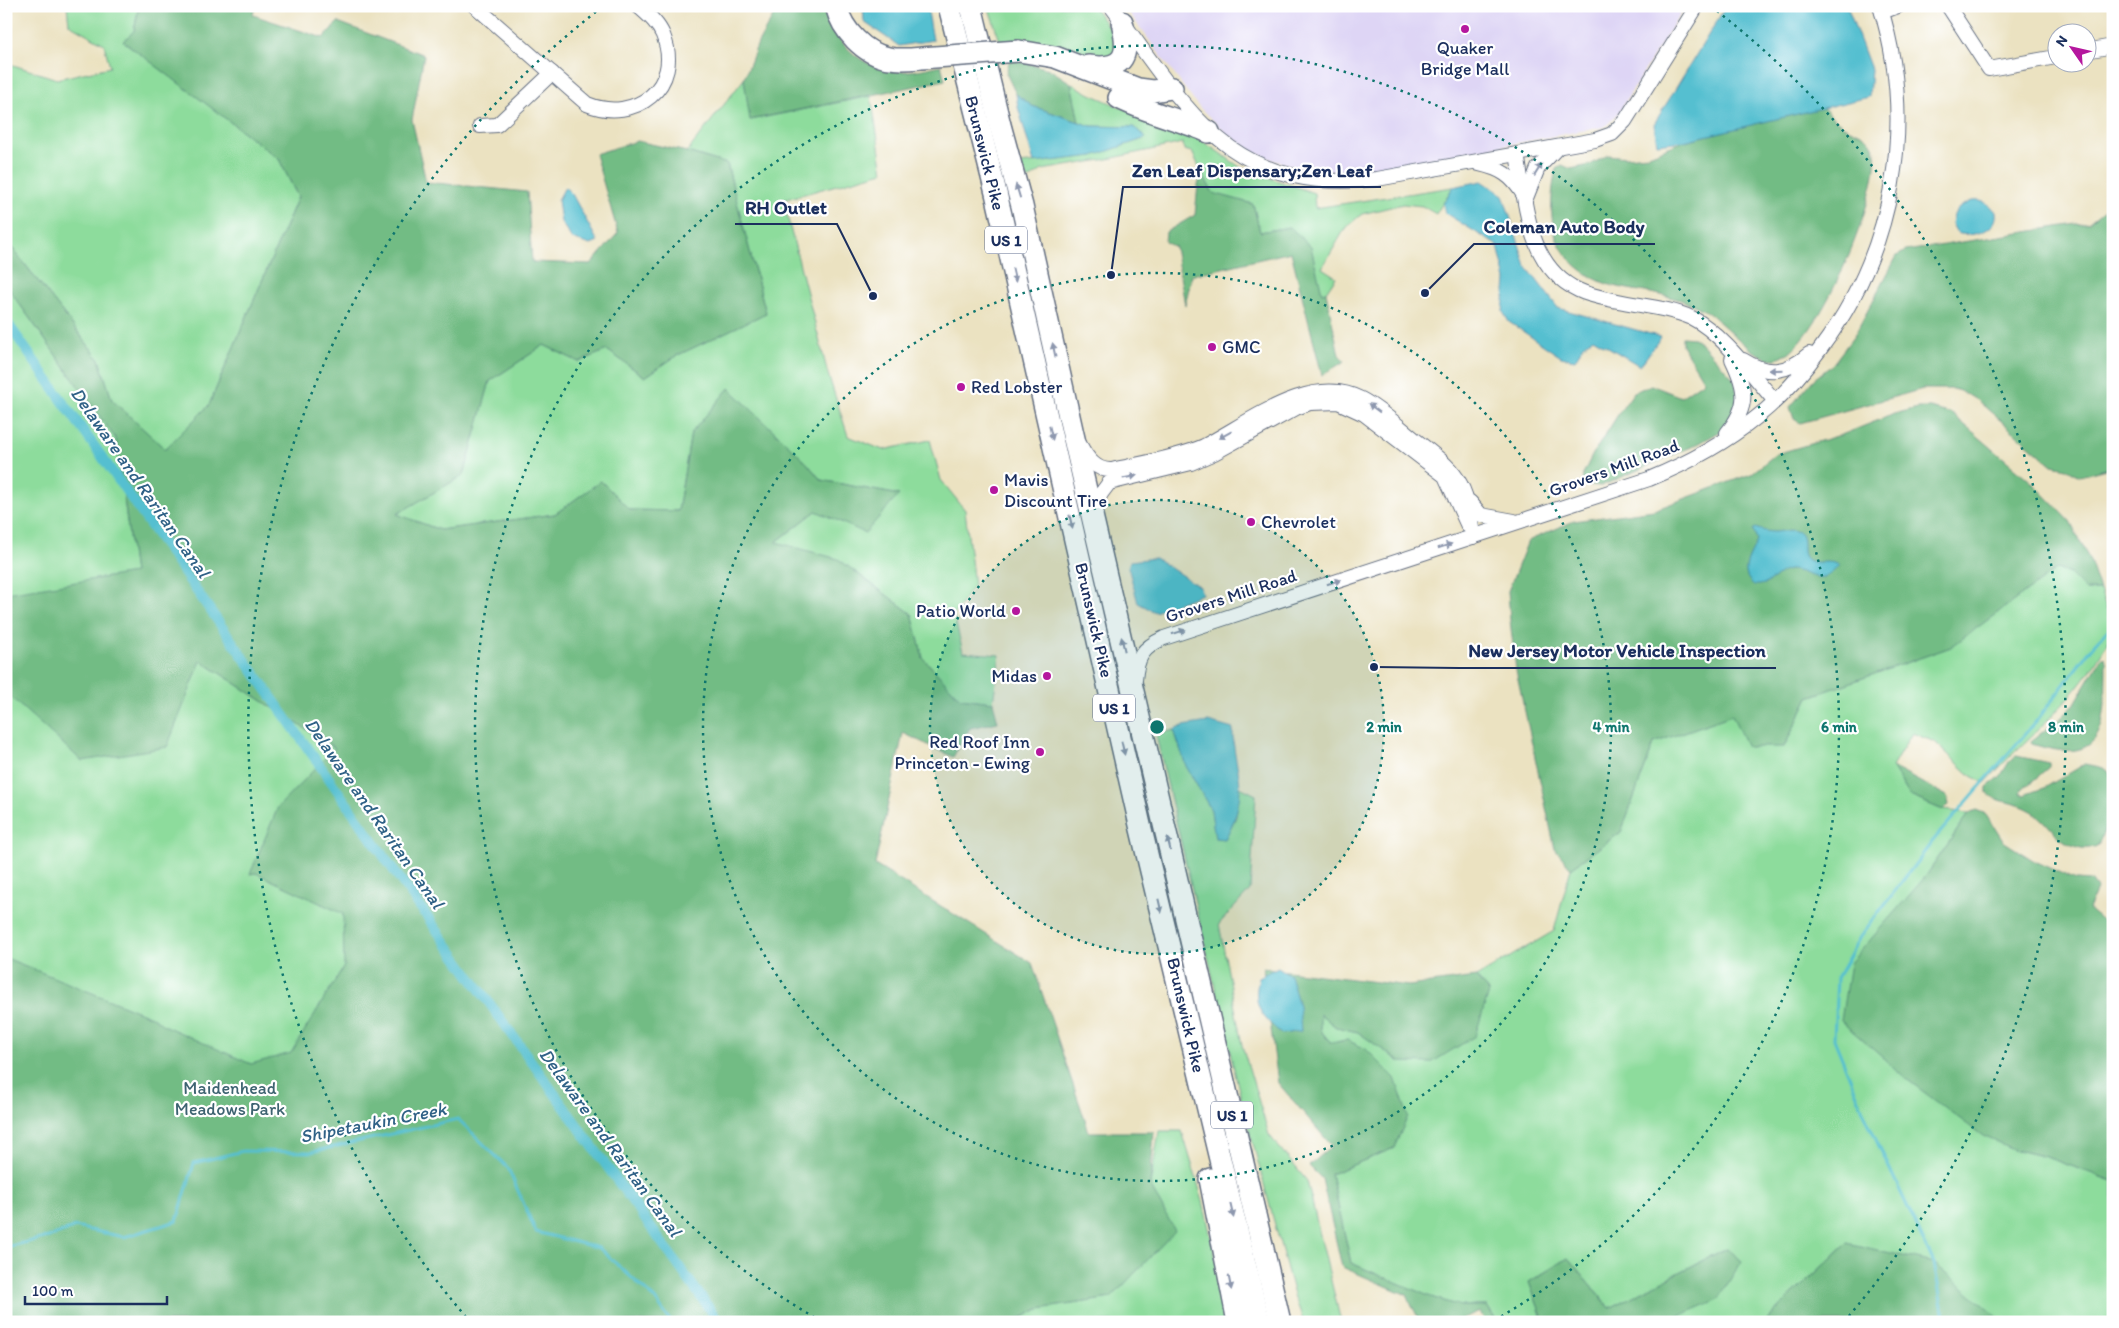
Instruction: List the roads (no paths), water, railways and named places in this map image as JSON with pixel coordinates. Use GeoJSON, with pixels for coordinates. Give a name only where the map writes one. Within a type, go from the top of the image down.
{"type":"FeatureCollection","features":[{"type":"Feature","properties":{"kind":"highway"},"geometry":{"type":"LineString","coordinates":[[836,6],[846,28],[870,51],[889,58],[921,58],[1019,51],[1049,55],[1138,89],[1176,94]]}},
{"type":"Feature","properties":{"kind":"highway","name":"Brunswick Pike"},"geometry":{"type":"LineString","coordinates":[[949,6],[998,202],[1168,942],[1258,1322]]}},
{"type":"Feature","properties":{"kind":"highway","name":"Brunswick Pike"},"geometry":{"type":"LineString","coordinates":[[971,6],[1022,206],[1072,434],[1134,692],[1280,1322]]}},
{"type":"Feature","properties":{"kind":"highway"},"geometry":{"type":"LineString","coordinates":[[976,6],[977,34]]}},
{"type":"Feature","properties":{"kind":"highway"},"geometry":{"type":"LineString","coordinates":[[1073,64],[1103,68],[1118,62],[1124,54],[1126,45],[1117,14]]}},
{"type":"Feature","properties":{"kind":"highway"},"geometry":{"type":"LineString","coordinates":[[1073,64],[1087,79],[1140,109],[1183,121],[1209,132]]}},
{"type":"Feature","properties":{"kind":"highway"},"geometry":{"type":"LineString","coordinates":[[1119,98],[1149,104],[1176,94]]}},
{"type":"Feature","properties":{"kind":"highway"},"geometry":{"type":"LineString","coordinates":[[1184,908],[1250,1150],[1293,1322]]}},
{"type":"Feature","properties":{"kind":"highway"},"geometry":{"type":"LineString","coordinates":[[1168,942],[1238,1322]]}},
{"type":"Feature","properties":{"kind":"street"},"geometry":{"type":"LineString","coordinates":[[475,6],[587,104],[598,108],[620,110],[631,108],[649,98],[663,78],[668,56],[662,33],[656,23],[638,6]]}},
{"type":"Feature","properties":{"kind":"street"},"geometry":{"type":"LineString","coordinates":[[1117,14],[1176,94],[1209,132],[1238,154],[1259,165],[1304,179],[1355,182],[1558,147],[1599,139],[1612,134],[1622,125],[1697,6]]}},
{"type":"Feature","properties":{"kind":"street"},"geometry":{"type":"LineString","coordinates":[[1881,9],[1898,6]]}},
{"type":"Feature","properties":{"kind":"street"},"geometry":{"type":"LineString","coordinates":[[1948,6],[1989,69],[2046,59]]}},
{"type":"Feature","properties":{"kind":"street","name":"Grovers Mill Road"},"geometry":{"type":"LineString","coordinates":[[1134,692],[1139,656],[1147,647],[1164,638],[1648,479],[1673,469],[1714,447],[1758,416],[1775,401],[1811,362],[1831,336],[1869,268],[1880,237],[1893,185],[1897,149],[1898,105],[1893,58],[1881,9]]}},
{"type":"Feature","properties":{"kind":"street"},"geometry":{"type":"LineString","coordinates":[[2096,49],[2113,46]]}},
{"type":"Feature","properties":{"kind":"street"},"geometry":{"type":"LineString","coordinates":[[480,126],[497,125],[552,73]]}},
{"type":"Feature","properties":{"kind":"street"},"geometry":{"type":"LineString","coordinates":[[1525,198],[1538,168],[1558,147]]}},
{"type":"Feature","properties":{"kind":"street"},"geometry":{"type":"LineString","coordinates":[[1517,154],[1533,237],[1538,251],[1546,264],[1566,284],[1592,296],[1685,316],[1704,326],[1739,357],[1754,366],[1767,370],[1781,370],[1797,365],[1831,336]]}},
{"type":"Feature","properties":{"kind":"street"},"geometry":{"type":"LineString","coordinates":[[1473,162],[1496,168],[1503,172],[1518,186],[1525,198]]}},
{"type":"Feature","properties":{"kind":"street"},"geometry":{"type":"LineString","coordinates":[[1723,343],[1775,401]]}},
{"type":"Feature","properties":{"kind":"street"},"geometry":{"type":"LineString","coordinates":[[1714,447],[1737,421],[1744,399],[1741,379],[1723,343]]}},
{"type":"Feature","properties":{"kind":"street"},"geometry":{"type":"LineString","coordinates":[[1072,434],[1092,463],[1105,471],[1112,470],[1202,447],[1302,395],[1329,392],[1350,394],[1371,405],[1444,462],[1456,477],[1477,512],[1481,515],[1519,522]]}},
{"type":"Feature","properties":{"kind":"street"},"geometry":{"type":"LineString","coordinates":[[1094,524],[1098,500],[1110,483],[1191,463],[1214,453],[1296,408],[1310,403],[1338,402],[1364,414],[1440,471],[1452,488],[1460,512],[1474,537]]}},
{"type":"Feature","properties":{"kind":"street"},"geometry":{"type":"LineString","coordinates":[[1466,495],[1474,537]]}},
{"type":"Feature","properties":{"kind":"water"},"geometry":{"type":"Polygon","coordinates":[[[863,6],[927,6],[933,40],[899,46],[864,22],[863,6]]]}},
{"type":"Feature","properties":{"kind":"water"},"geometry":{"type":"Polygon","coordinates":[[[1726,6],[1847,6],[1871,69],[1869,97],[1684,141],[1657,144],[1654,124],[1726,6]]]}},
{"type":"Feature","properties":{"kind":"water"},"geometry":{"type":"Polygon","coordinates":[[[1016,94],[1032,106],[1091,126],[1134,127],[1146,138],[1093,156],[1034,163],[1016,94]]]}},
{"type":"Feature","properties":{"kind":"water"},"geometry":{"type":"Polygon","coordinates":[[[1482,181],[1503,195],[1526,266],[1558,308],[1661,337],[1640,366],[1593,338],[1583,346],[1575,360],[1561,357],[1509,322],[1503,312],[1506,280],[1498,246],[1445,213],[1443,204],[1453,187],[1482,181]]]}},
{"type":"Feature","properties":{"kind":"water"},"geometry":{"type":"Polygon","coordinates":[[[565,187],[572,194],[598,242],[590,245],[572,239],[561,222],[558,200],[565,187]]]}},
{"type":"Feature","properties":{"kind":"water"},"geometry":{"type":"Polygon","coordinates":[[[1972,201],[1983,202],[1991,206],[1996,212],[1996,219],[1983,232],[1969,235],[1957,233],[1952,224],[1954,215],[1961,207],[1972,201]]]}},
{"type":"Feature","properties":{"kind":"water"},"geometry":{"type":"Polygon","coordinates":[[[1755,528],[1772,532],[1789,530],[1798,532],[1802,538],[1805,557],[1808,560],[1831,562],[1839,565],[1826,576],[1820,577],[1789,570],[1780,573],[1765,584],[1754,585],[1746,575],[1746,569],[1757,541],[1753,530],[1755,528]]]}},
{"type":"Feature","properties":{"kind":"water"},"geometry":{"type":"Polygon","coordinates":[[[1155,558],[1200,587],[1202,594],[1155,612],[1138,603],[1128,567],[1130,561],[1155,558]]]}},
{"type":"Feature","properties":{"kind":"water"},"geometry":{"type":"Polygon","coordinates":[[[1208,722],[1233,729],[1240,794],[1236,814],[1225,839],[1215,838],[1211,810],[1186,766],[1174,730],[1183,726],[1208,722]]]}},
{"type":"Feature","properties":{"kind":"water"},"geometry":{"type":"Polygon","coordinates":[[[1278,967],[1290,975],[1299,1006],[1301,1031],[1282,1034],[1260,1010],[1257,996],[1259,977],[1278,967]]]}},
{"type":"Feature","properties":{"kind":"waterway","name":"Delaware and Raritan Canal"},"geometry":{"type":"LineString","coordinates":[[6,321],[400,879],[719,1322]]}},
{"type":"Feature","properties":{"kind":"waterway"},"geometry":{"type":"LineString","coordinates":[[1945,1322],[1934,1263],[1870,1127],[1834,1039],[1837,978],[1860,937],[1932,842],[2038,719],[2096,642],[2110,628]]}},
{"type":"Feature","properties":{"kind":"waterway","name":"Shipetaukin Creek"},"geometry":{"type":"LineString","coordinates":[[6,1247],[53,1236],[75,1227],[124,1237],[177,1221],[194,1163],[243,1151],[311,1152],[458,1119],[508,1168],[536,1232],[599,1248],[655,1299],[671,1322]]}},
{"type":"Feature","properties":{"kind":"place","name":"Quaker Bridge Mall"},"geometry":{"type":"Point","coordinates":[1465,29]}},
{"type":"Feature","properties":{"kind":"place","name":"Zen Leaf Dispensary;Zen Leaf"},"geometry":{"type":"Point","coordinates":[1111,275]}},
{"type":"Feature","properties":{"kind":"place","name":"Coleman Auto Body"},"geometry":{"type":"Point","coordinates":[1425,293]}},
{"type":"Feature","properties":{"kind":"place","name":"RH Outlet"},"geometry":{"type":"Point","coordinates":[873,296]}},
{"type":"Feature","properties":{"kind":"place","name":"GMC"},"geometry":{"type":"Point","coordinates":[1212,347]}},
{"type":"Feature","properties":{"kind":"place","name":"Red Lobster"},"geometry":{"type":"Point","coordinates":[961,387]}},
{"type":"Feature","properties":{"kind":"place","name":"Mavis Discount Tire"},"geometry":{"type":"Point","coordinates":[994,490]}},
{"type":"Feature","properties":{"kind":"place","name":"Chevrolet"},"geometry":{"type":"Point","coordinates":[1251,522]}},
{"type":"Feature","properties":{"kind":"place","name":"Patio World"},"geometry":{"type":"Point","coordinates":[1016,611]}},
{"type":"Feature","properties":{"kind":"place","name":"New Jersey Motor Vehicle Inspection"},"geometry":{"type":"Point","coordinates":[1374,667]}},
{"type":"Feature","properties":{"kind":"place","name":"Midas"},"geometry":{"type":"Point","coordinates":[1047,676]}},
{"type":"Feature","properties":{"kind":"place","name":"Red Roof Inn Princeton - Ewing"},"geometry":{"type":"Point","coordinates":[1040,752]}},
{"type":"Feature","properties":{"kind":"park label","name":"Maidenhead Meadows Park"},"geometry":{"type":"Point","coordinates":[230,1098]}}]}
